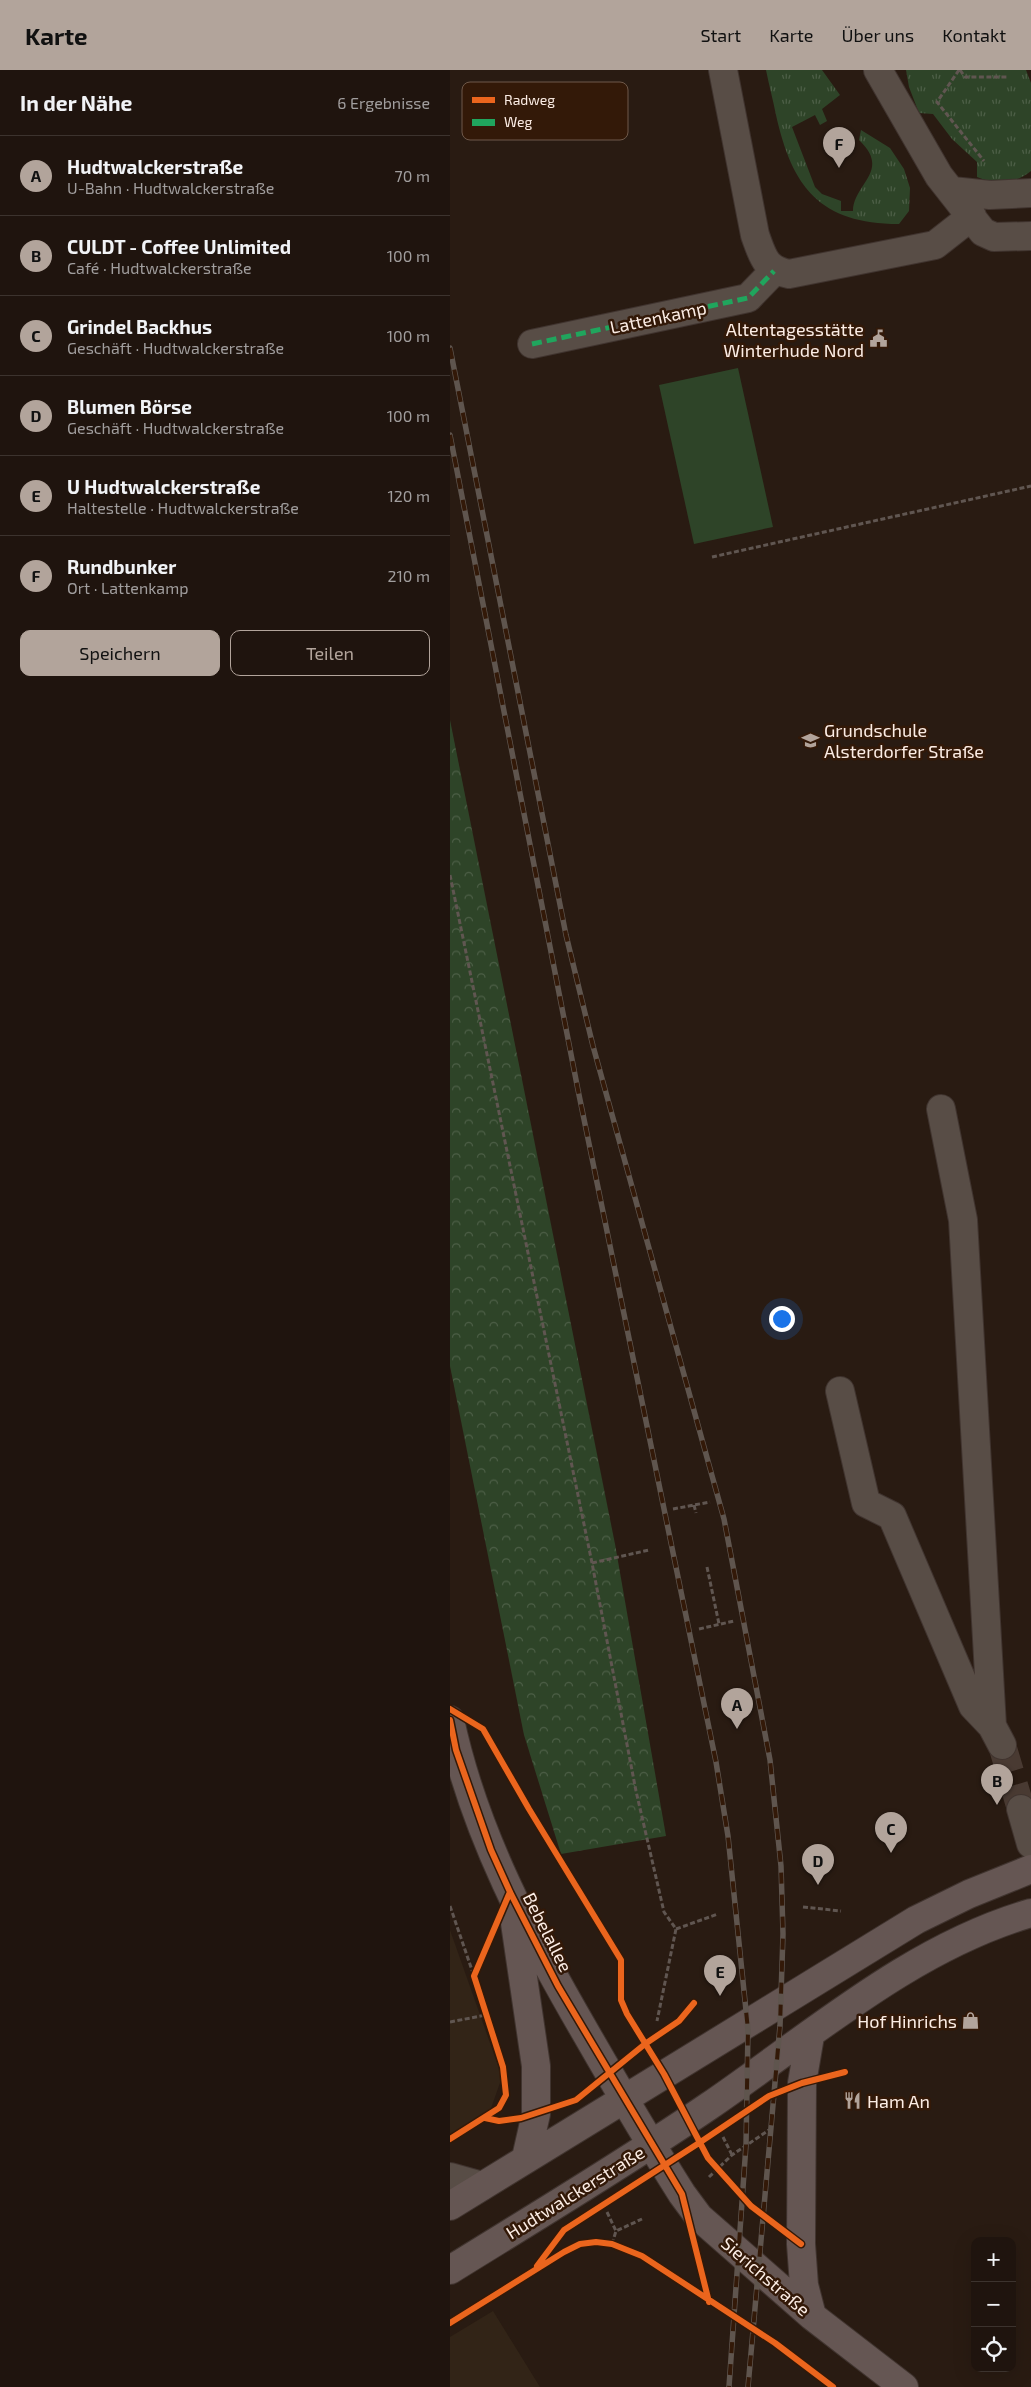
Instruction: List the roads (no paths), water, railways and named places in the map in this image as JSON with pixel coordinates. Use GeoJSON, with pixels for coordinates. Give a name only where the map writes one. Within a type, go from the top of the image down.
{"type":"FeatureCollection","features":[{"type":"Feature","properties":{"kind":"main road","name":"Bebelallee"},"geometry":{"type":"LineString","coordinates":[[450,1720],[456,1750],[491,1850],[510,1892],[558,1986],[650,2144]]}},
{"type":"Feature","properties":{"kind":"main road"},"geometry":{"type":"LineString","coordinates":[[450,2206],[916,1920],[969,1894],[1031,1869]]}},
{"type":"Feature","properties":{"kind":"main road"},"geometry":{"type":"LineString","coordinates":[[510,1892],[536,2066],[536,2114],[526,2158]]}},
{"type":"Feature","properties":{"kind":"main road","name":"Hudtwalckerstraße"},"geometry":{"type":"LineString","coordinates":[[450,2270],[650,2144],[810,2036],[867,1994],[966,1937],[1008,1920],[1031,1914]]}},
{"type":"Feature","properties":{"kind":"main road"},"geometry":{"type":"LineString","coordinates":[[810,2036],[802,2083],[801,2244],[804,2285],[812,2316]]}},
{"type":"Feature","properties":{"kind":"main road","name":"Sierichstraße"},"geometry":{"type":"LineString","coordinates":[[650,2144],[699,2217],[812,2316],[904,2387]]}},
{"type":"Feature","properties":{"kind":"street"},"geometry":{"type":"LineString","coordinates":[[723,70],[755,235],[762,256],[774,271],[789,274],[935,245],[972,216]]}},
{"type":"Feature","properties":{"kind":"street"},"geometry":{"type":"LineString","coordinates":[[878,70],[939,176],[983,232],[994,237],[1031,236]]}},
{"type":"Feature","properties":{"kind":"street"},"geometry":{"type":"LineString","coordinates":[[952,191],[990,195],[1031,194]]}},
{"type":"Feature","properties":{"kind":"street","name":"Lattenkamp"},"geometry":{"type":"LineString","coordinates":[[532,344],[748,298],[774,271]]}},
{"type":"Feature","properties":{"kind":"street"},"geometry":{"type":"LineString","coordinates":[[840,1391],[866,1503],[892,1516],[973,1706],[997,1735],[964,1220],[941,1109]]}},
{"type":"Feature","properties":{"kind":"street"},"geometry":{"type":"LineString","coordinates":[[1021,1809],[1031,1844]]}},
{"type":"Feature","properties":{"kind":"street"},"geometry":{"type":"LineString","coordinates":[[450,2177],[482,2186]]}},
{"type":"Feature","properties":{"kind":"tunnel"},"geometry":{"type":"LineString","coordinates":[[1002,1745],[1021,1809]]}},
{"type":"Feature","properties":{"kind":"railway"},"geometry":{"type":"LineString","coordinates":[[450,348],[566,935],[593,1046],[724,1519],[770,1760],[781,1866],[783,1934],[780,2026],[748,2387]]}},
{"type":"Feature","properties":{"kind":"railway"},"geometry":{"type":"LineString","coordinates":[[450,435],[578,1090],[716,1762],[728,1836],[748,2030],[746,2145],[729,2387]]}},
{"type":"Feature","properties":{"kind":"place","name":"Rundbunker"},"geometry":{"type":"Point","coordinates":[839,168]}},
{"type":"Feature","properties":{"kind":"place","name":"Altentagesstätte Winterhude Nord"},"geometry":{"type":"Point","coordinates":[878,339]}},
{"type":"Feature","properties":{"kind":"place","name":"Grundschule Alsterdorfer Straße"},"geometry":{"type":"Point","coordinates":[810,740]}},
{"type":"Feature","properties":{"kind":"place","name":"Hudtwalckerstraße"},"geometry":{"type":"Point","coordinates":[737,1729]}},
{"type":"Feature","properties":{"kind":"place","name":"CULDT - Coffee Unlimited"},"geometry":{"type":"Point","coordinates":[997,1805]}},
{"type":"Feature","properties":{"kind":"place","name":"Grindel Backhus"},"geometry":{"type":"Point","coordinates":[891,1853]}},
{"type":"Feature","properties":{"kind":"place","name":"Blumen Börse"},"geometry":{"type":"Point","coordinates":[818,1885]}},
{"type":"Feature","properties":{"kind":"place","name":"U Hudtwalckerstraße"},"geometry":{"type":"Point","coordinates":[720,1996]}},
{"type":"Feature","properties":{"kind":"place","name":"Hof Hinrichs"},"geometry":{"type":"Point","coordinates":[971,2021]}},
{"type":"Feature","properties":{"kind":"place","name":"Ham An"},"geometry":{"type":"Point","coordinates":[853,2101]}}]}
